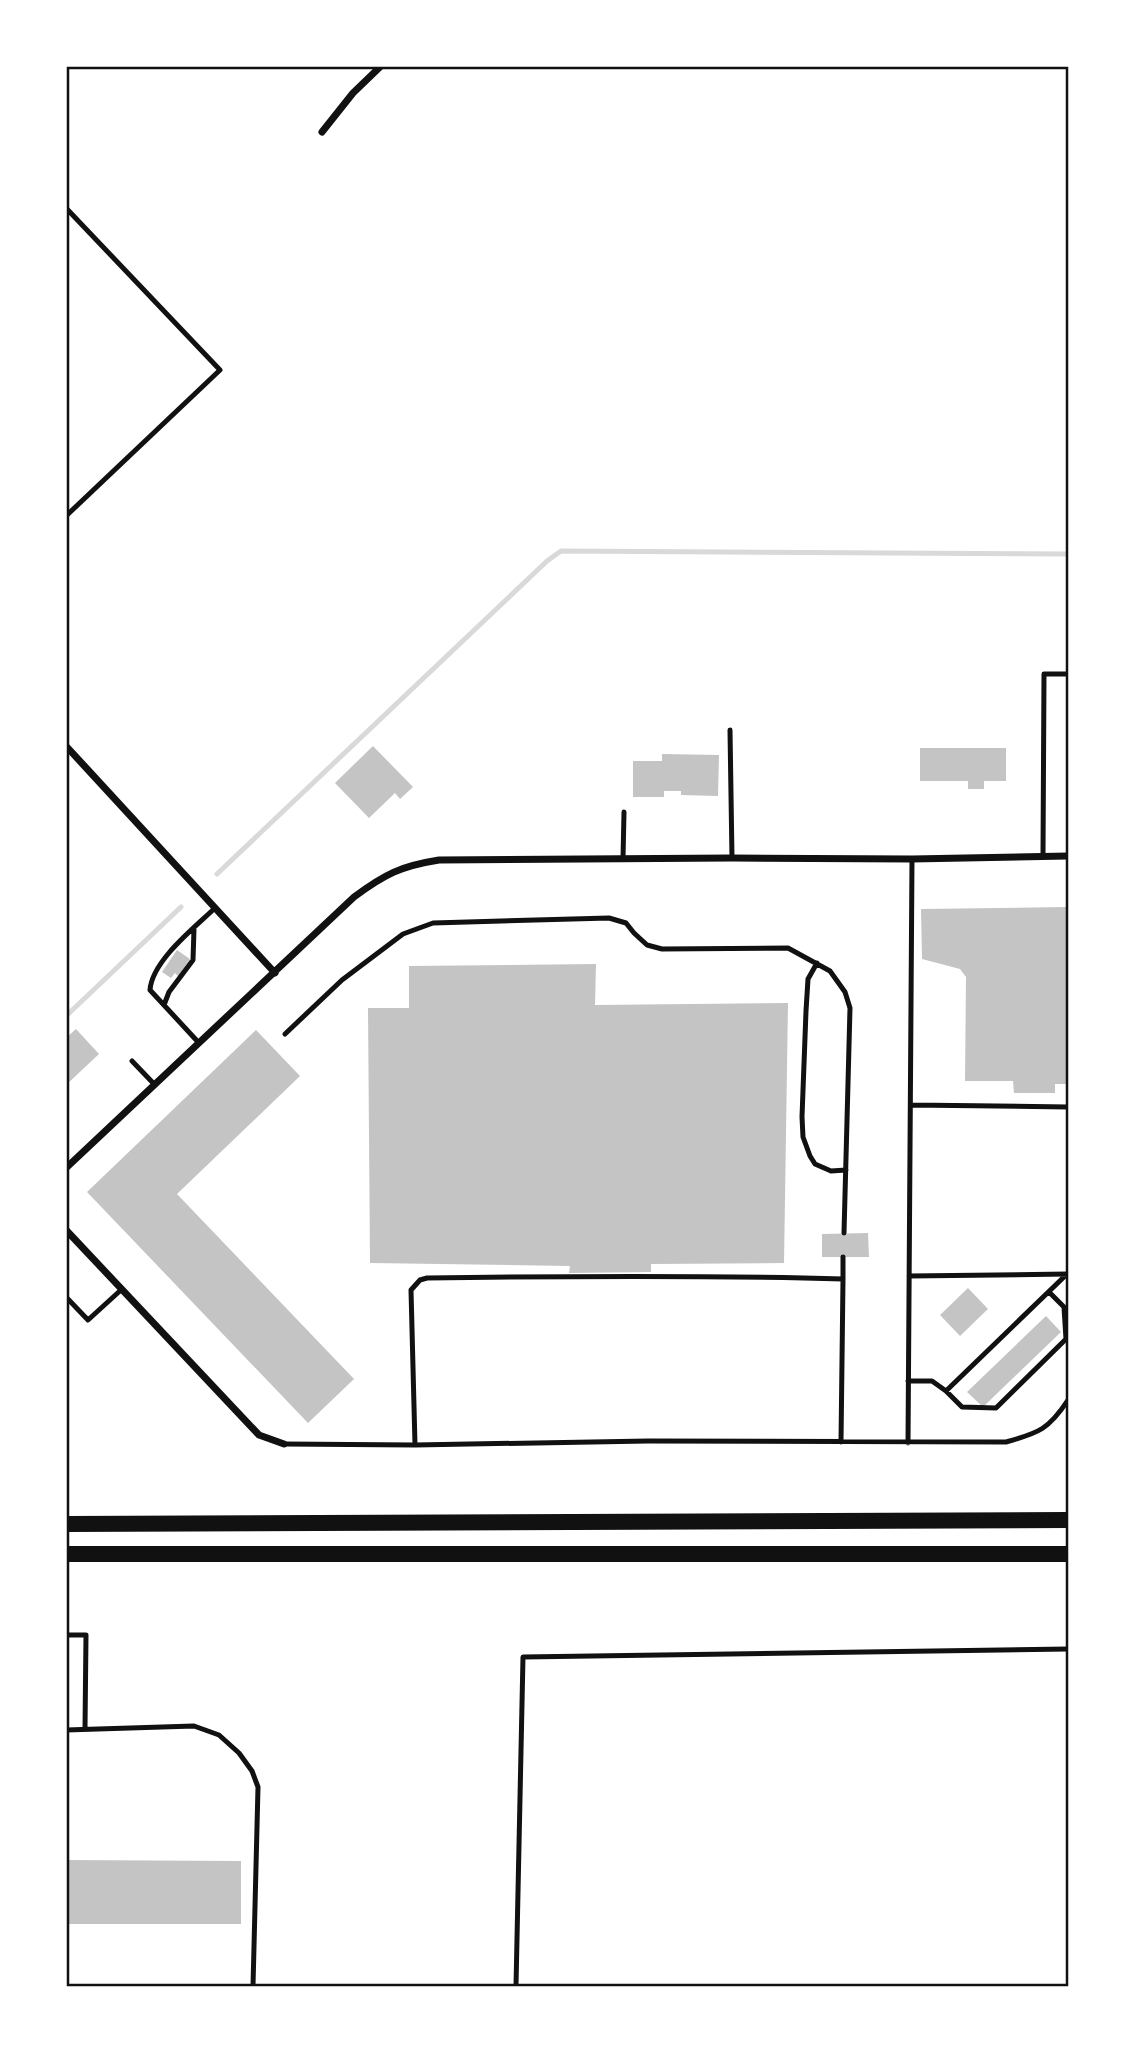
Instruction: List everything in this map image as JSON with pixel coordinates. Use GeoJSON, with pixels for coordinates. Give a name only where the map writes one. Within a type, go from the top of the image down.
{"type":"FeatureCollection","features":[{"type":"Feature","properties":{"kind":"highway"},"geometry":{"type":"LineString","coordinates":[[66,1524],[1069,1520]]}},
{"type":"Feature","properties":{"kind":"highway"},"geometry":{"type":"LineString","coordinates":[[66,1554],[1069,1554]]}},
{"type":"Feature","properties":{"kind":"street"},"geometry":{"type":"LineString","coordinates":[[322,132],[353,93],[381,66]]}},
{"type":"Feature","properties":{"kind":"street"},"geometry":{"type":"LineString","coordinates":[[66,746],[275,973]]}},
{"type":"Feature","properties":{"kind":"street"},"geometry":{"type":"LineString","coordinates":[[66,1168],[354,897],[382,876],[409,865],[439,860],[1069,856]]}},
{"type":"Feature","properties":{"kind":"street"},"geometry":{"type":"LineString","coordinates":[[66,1230],[259,1434],[284,1444]]}},
{"type":"Feature","properties":{"kind":"lane"},"geometry":{"type":"LineString","coordinates":[[66,208],[220,370],[66,516]]}},
{"type":"Feature","properties":{"kind":"lane"},"geometry":{"type":"LineString","coordinates":[[1043,855],[1044,674],[1069,674]]}},
{"type":"Feature","properties":{"kind":"lane"},"geometry":{"type":"LineString","coordinates":[[730,730],[732,858]]}},
{"type":"Feature","properties":{"kind":"lane"},"geometry":{"type":"LineString","coordinates":[[623,859],[624,812]]}},
{"type":"Feature","properties":{"kind":"lane"},"geometry":{"type":"LineString","coordinates":[[908,1443],[912,859]]}},
{"type":"Feature","properties":{"kind":"lane"},"geometry":{"type":"LineString","coordinates":[[200,1043],[150,990],[151,982],[175,946],[215,908]]}},
{"type":"Feature","properties":{"kind":"lane"},"geometry":{"type":"LineString","coordinates":[[285,1034],[352,972],[403,934],[433,923],[609,918],[626,923],[647,945],[662,949],[788,948],[830,971],[845,992],[850,1008],[844,1233]]}},
{"type":"Feature","properties":{"kind":"lane"},"geometry":{"type":"LineString","coordinates":[[164,1005],[169,992],[192,960],[194,928]]}},
{"type":"Feature","properties":{"kind":"lane"},"geometry":{"type":"LineString","coordinates":[[817,963],[808,979],[803,1137],[816,1164],[831,1171],[846,1170]]}},
{"type":"Feature","properties":{"kind":"lane"},"geometry":{"type":"LineString","coordinates":[[132,1061],[155,1085]]}},
{"type":"Feature","properties":{"kind":"lane"},"geometry":{"type":"LineString","coordinates":[[911,1105],[1069,1107]]}},
{"type":"Feature","properties":{"kind":"lane"},"geometry":{"type":"LineString","coordinates":[[841,1442],[843,1257]]}},
{"type":"Feature","properties":{"kind":"lane"},"geometry":{"type":"LineString","coordinates":[[909,1276],[1068,1274]]}},
{"type":"Feature","properties":{"kind":"lane"},"geometry":{"type":"LineString","coordinates":[[946,1391],[1068,1274]]}},
{"type":"Feature","properties":{"kind":"lane"},"geometry":{"type":"LineString","coordinates":[[415,1445],[410,1298],[411,1290],[420,1280],[504,1277],[843,1279]]}},
{"type":"Feature","properties":{"kind":"lane"},"geometry":{"type":"LineString","coordinates":[[66,1297],[88,1320],[122,1289]]}},
{"type":"Feature","properties":{"kind":"lane"},"geometry":{"type":"LineString","coordinates":[[908,1381],[932,1381],[962,1407],[996,1408],[1066,1339],[1064,1307],[1049,1292]]}},
{"type":"Feature","properties":{"kind":"lane"},"geometry":{"type":"LineString","coordinates":[[284,1444],[1006,1442],[1037,1434],[1068,1402]]}},
{"type":"Feature","properties":{"kind":"lane"},"geometry":{"type":"LineString","coordinates":[[66,1635],[86,1635],[85,1728]]}},
{"type":"Feature","properties":{"kind":"lane"},"geometry":{"type":"LineString","coordinates":[[516,1986],[523,1657],[1069,1649]]}},
{"type":"Feature","properties":{"kind":"lane"},"geometry":{"type":"LineString","coordinates":[[66,1730],[194,1726],[219,1735],[239,1753],[252,1771],[258,1787],[253,1986]]}},
{"type":"Feature","properties":{"kind":"building"},"geometry":{"type":"Polygon","coordinates":[[[373,746],[413,787],[400,799],[395,793],[369,818],[335,783],[373,746]]]}},
{"type":"Feature","properties":{"kind":"building"},"geometry":{"type":"Polygon","coordinates":[[[920,748],[1006,748],[1006,781],[984,781],[984,789],[968,789],[968,781],[920,781],[920,748]]]}},
{"type":"Feature","properties":{"kind":"building"},"geometry":{"type":"Polygon","coordinates":[[[662,754],[719,755],[718,796],[681,795],[681,791],[664,791],[664,797],[633,797],[633,761],[662,761],[662,754]]]}},
{"type":"Feature","properties":{"kind":"building"},"geometry":{"type":"Polygon","coordinates":[[[1068,907],[1068,1084],[1055,1084],[1055,1093],[1014,1093],[1013,1081],[965,1081],[966,977],[960,969],[922,959],[921,909],[1068,907]]]}},
{"type":"Feature","properties":{"kind":"building"},"geometry":{"type":"Polygon","coordinates":[[[177,950],[190,959],[178,976],[175,973],[171,978],[162,972],[177,950]]]}},
{"type":"Feature","properties":{"kind":"building"},"geometry":{"type":"Polygon","coordinates":[[[596,964],[595,1005],[788,1003],[784,1263],[651,1264],[651,1272],[569,1273],[570,1266],[370,1263],[368,1008],[409,1008],[409,966],[596,964]]]}},
{"type":"Feature","properties":{"kind":"building"},"geometry":{"type":"Polygon","coordinates":[[[76,1029],[99,1054],[66,1085],[66,1038],[76,1029]]]}},
{"type":"Feature","properties":{"kind":"building"},"geometry":{"type":"Polygon","coordinates":[[[256,1030],[300,1076],[177,1194],[354,1379],[308,1423],[87,1192],[256,1030]]]}},
{"type":"Feature","properties":{"kind":"building"},"geometry":{"type":"Polygon","coordinates":[[[868,1233],[869,1257],[822,1257],[822,1234],[868,1233]]]}},
{"type":"Feature","properties":{"kind":"building"},"geometry":{"type":"Polygon","coordinates":[[[968,1288],[988,1309],[960,1336],[940,1315],[968,1288]]]}},
{"type":"Feature","properties":{"kind":"building"},"geometry":{"type":"Polygon","coordinates":[[[1046,1316],[1061,1332],[983,1407],[967,1392],[1046,1316]]]}},
{"type":"Feature","properties":{"kind":"building"},"geometry":{"type":"Polygon","coordinates":[[[66,1860],[241,1861],[241,1924],[66,1924],[66,1860]]]}},
{"type":"Feature","properties":{"kind":"waterway"},"geometry":{"type":"LineString","coordinates":[[217,874],[547,561],[561,551],[1068,554]]}},
{"type":"Feature","properties":{"kind":"waterway"},"geometry":{"type":"LineString","coordinates":[[66,1016],[181,907]]}}]}
